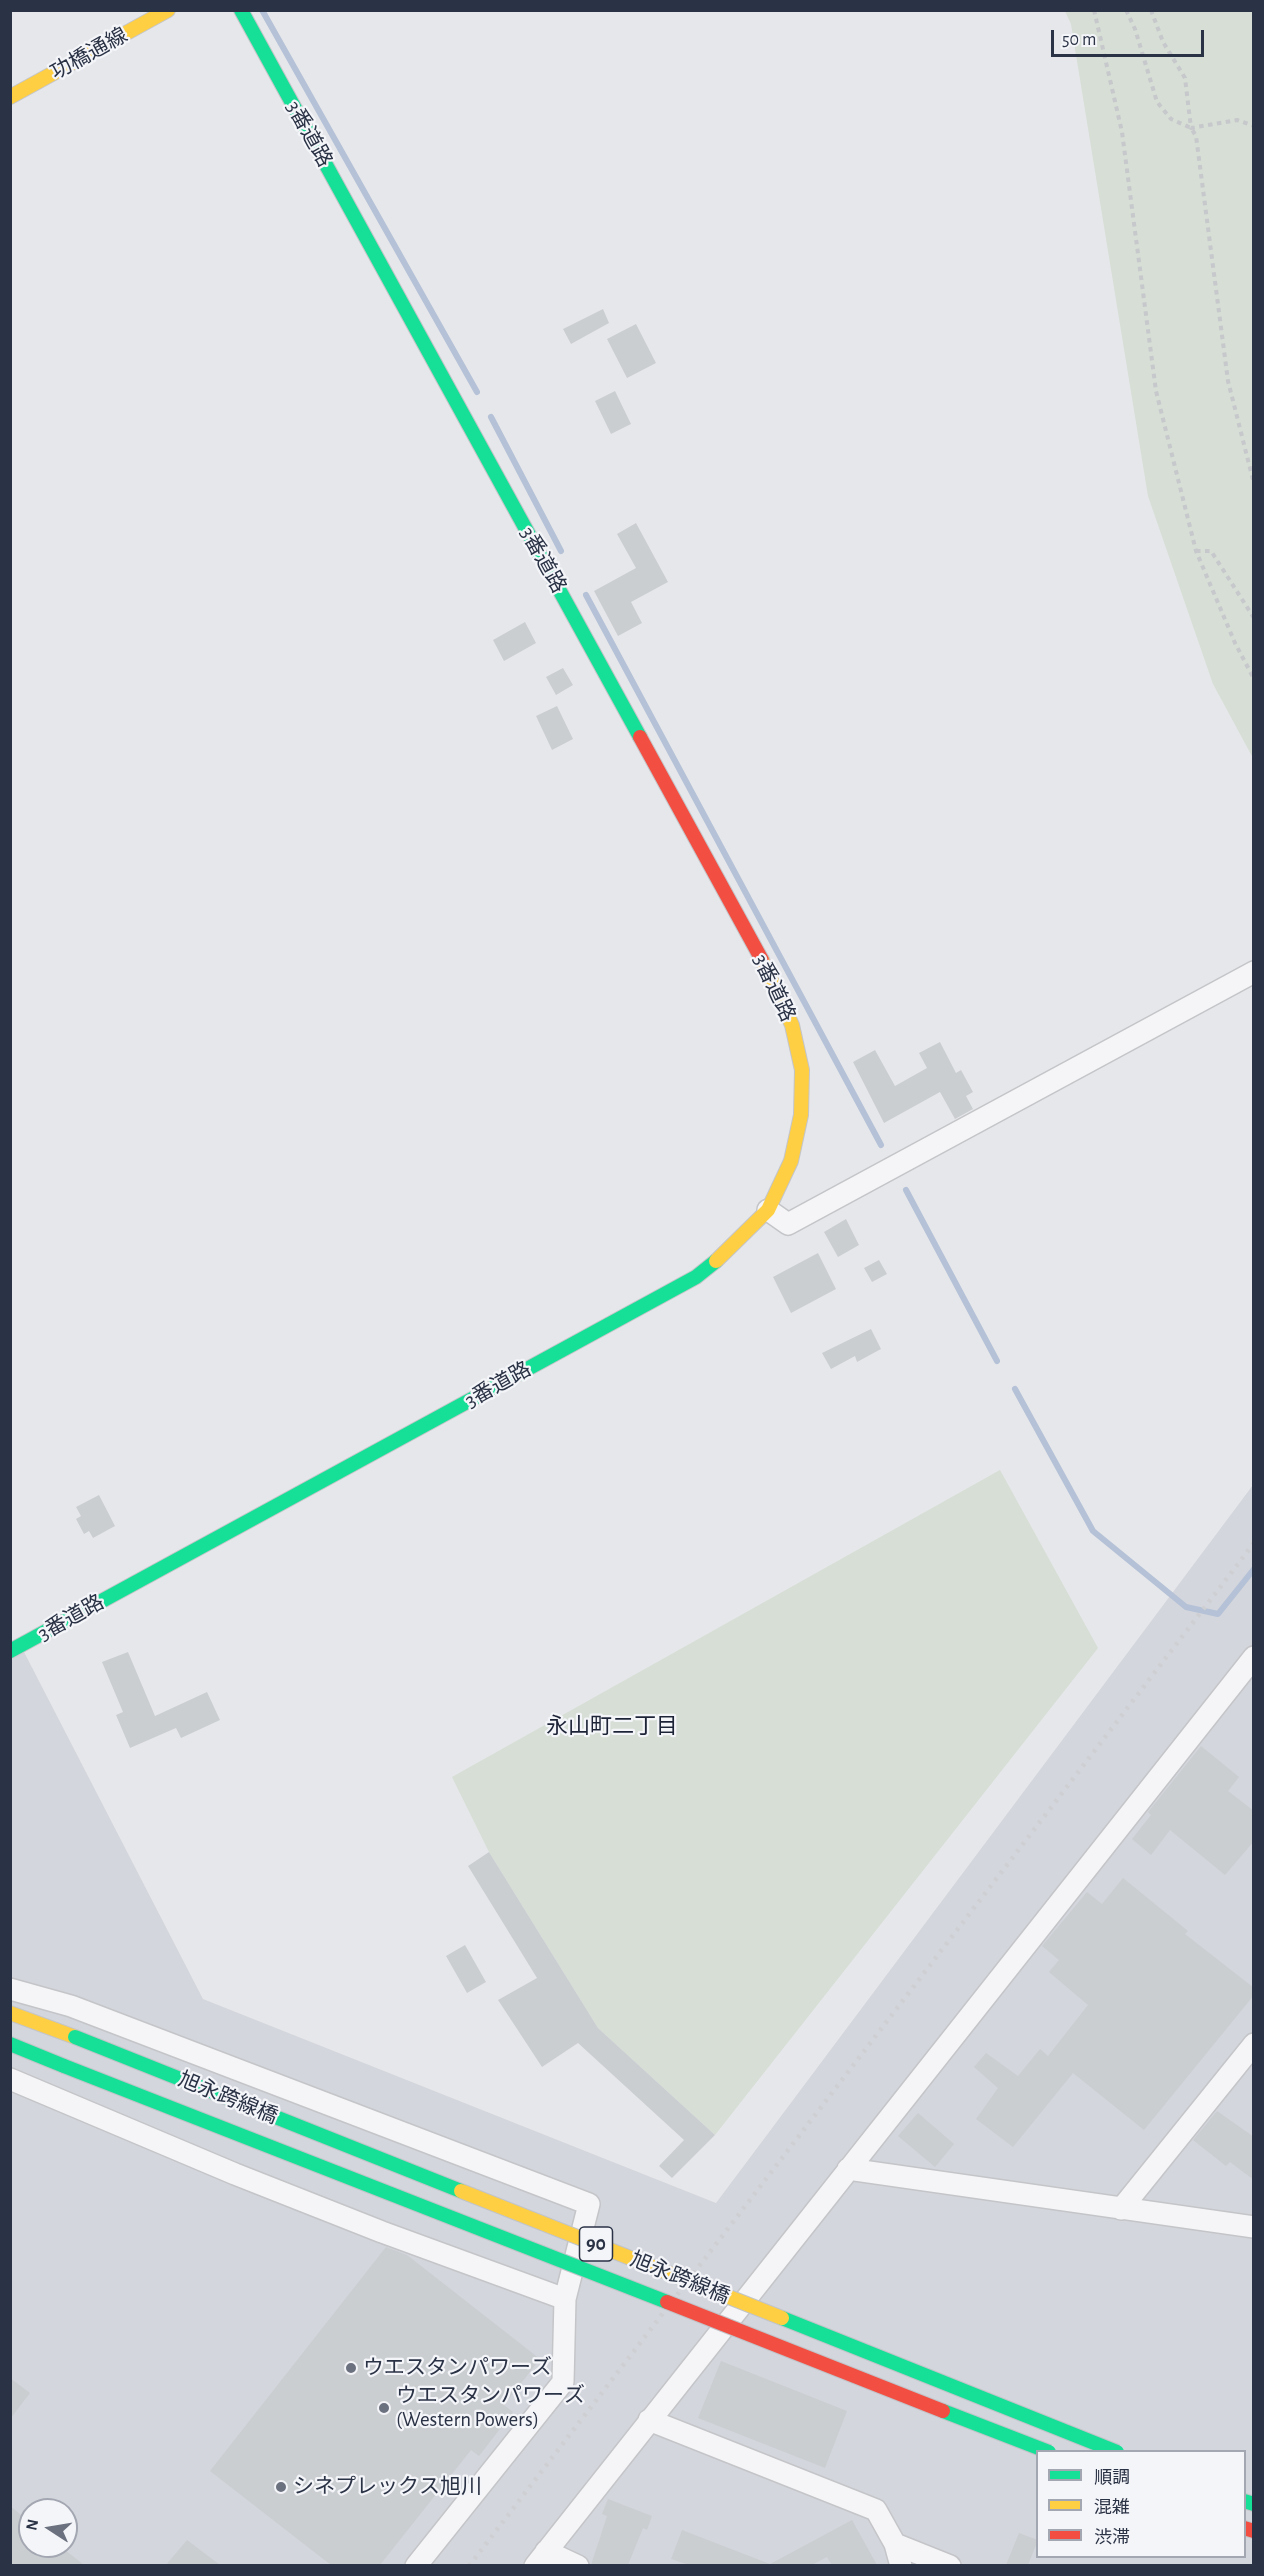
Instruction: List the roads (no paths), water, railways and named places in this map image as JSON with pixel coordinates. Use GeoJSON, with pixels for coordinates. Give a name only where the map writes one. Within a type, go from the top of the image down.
{"type":"FeatureCollection","features":[{"type":"Feature","properties":{"kind":"street","name":"功橋通線"},"geometry":{"type":"LineString","coordinates":[[10,97],[168,10]]}},
{"type":"Feature","properties":{"kind":"street","name":"3番道路"},"geometry":{"type":"LineString","coordinates":[[10,1651],[696,1277],[732,1248],[768,1210],[791,1161],[801,1115],[800,1059],[792,1025],[773,980],[241,10]]}},
{"type":"Feature","properties":{"kind":"street"},"geometry":{"type":"LineString","coordinates":[[768,1210],[788,1224],[1254,972]]}},
{"type":"Feature","properties":{"kind":"street"},"geometry":{"type":"LineString","coordinates":[[578,2565],[540,2558],[1254,1657]]}},
{"type":"Feature","properties":{"kind":"street"},"geometry":{"type":"LineString","coordinates":[[10,1989],[71,2006],[589,2204],[565,2299],[563,2382],[416,2565]]}},
{"type":"Feature","properties":{"kind":"street","name":"旭永跨線橋"},"geometry":{"type":"LineString","coordinates":[[10,2013],[1114,2450]]}},
{"type":"Feature","properties":{"kind":"street","name":"旭永跨線橋"},"geometry":{"type":"LineString","coordinates":[[10,2044],[1046,2450]]}},
{"type":"Feature","properties":{"kind":"street"},"geometry":{"type":"LineString","coordinates":[[1122,2209],[1254,2044]]}},
{"type":"Feature","properties":{"kind":"street"},"geometry":{"type":"LineString","coordinates":[[10,2079],[235,2174],[382,2232],[565,2299]]}},
{"type":"Feature","properties":{"kind":"street"},"geometry":{"type":"LineString","coordinates":[[848,2169],[1254,2227]]}},
{"type":"Feature","properties":{"kind":"street"},"geometry":{"type":"LineString","coordinates":[[649,2420],[876,2510],[895,2544],[901,2565]]}},
{"type":"Feature","properties":{"kind":"street"},"geometry":{"type":"LineString","coordinates":[[895,2544],[950,2565]]}},
{"type":"Feature","properties":{"kind":"waterway"},"geometry":{"type":"LineString","coordinates":[[262,10],[477,392]]}},
{"type":"Feature","properties":{"kind":"waterway"},"geometry":{"type":"LineString","coordinates":[[491,417],[561,551]]}},
{"type":"Feature","properties":{"kind":"waterway"},"geometry":{"type":"LineString","coordinates":[[586,595],[881,1145]]}},
{"type":"Feature","properties":{"kind":"waterway"},"geometry":{"type":"LineString","coordinates":[[906,1190],[997,1361]]}},
{"type":"Feature","properties":{"kind":"waterway"},"geometry":{"type":"LineString","coordinates":[[1015,1389],[1093,1531],[1186,1607],[1218,1614],[1254,1569]]}},
{"type":"Feature","properties":{"kind":"railway"},"geometry":{"type":"LineString","coordinates":[[469,2566],[1254,1543]]}},
{"type":"Feature","properties":{"kind":"place","name":"ウエスタンパワーズ"},"geometry":{"type":"Point","coordinates":[351,2368]}},
{"type":"Feature","properties":{"kind":"place","name":"ウエスタンパワーズ (Western Powers)"},"geometry":{"type":"Point","coordinates":[384,2408]}},
{"type":"Feature","properties":{"kind":"place","name":"シネプレックス旭川"},"geometry":{"type":"Point","coordinates":[281,2487]}},
{"type":"Feature","properties":{"kind":"district","name":"永山町二丁目"},"geometry":{"type":"Point","coordinates":[612,1726]}}]}
